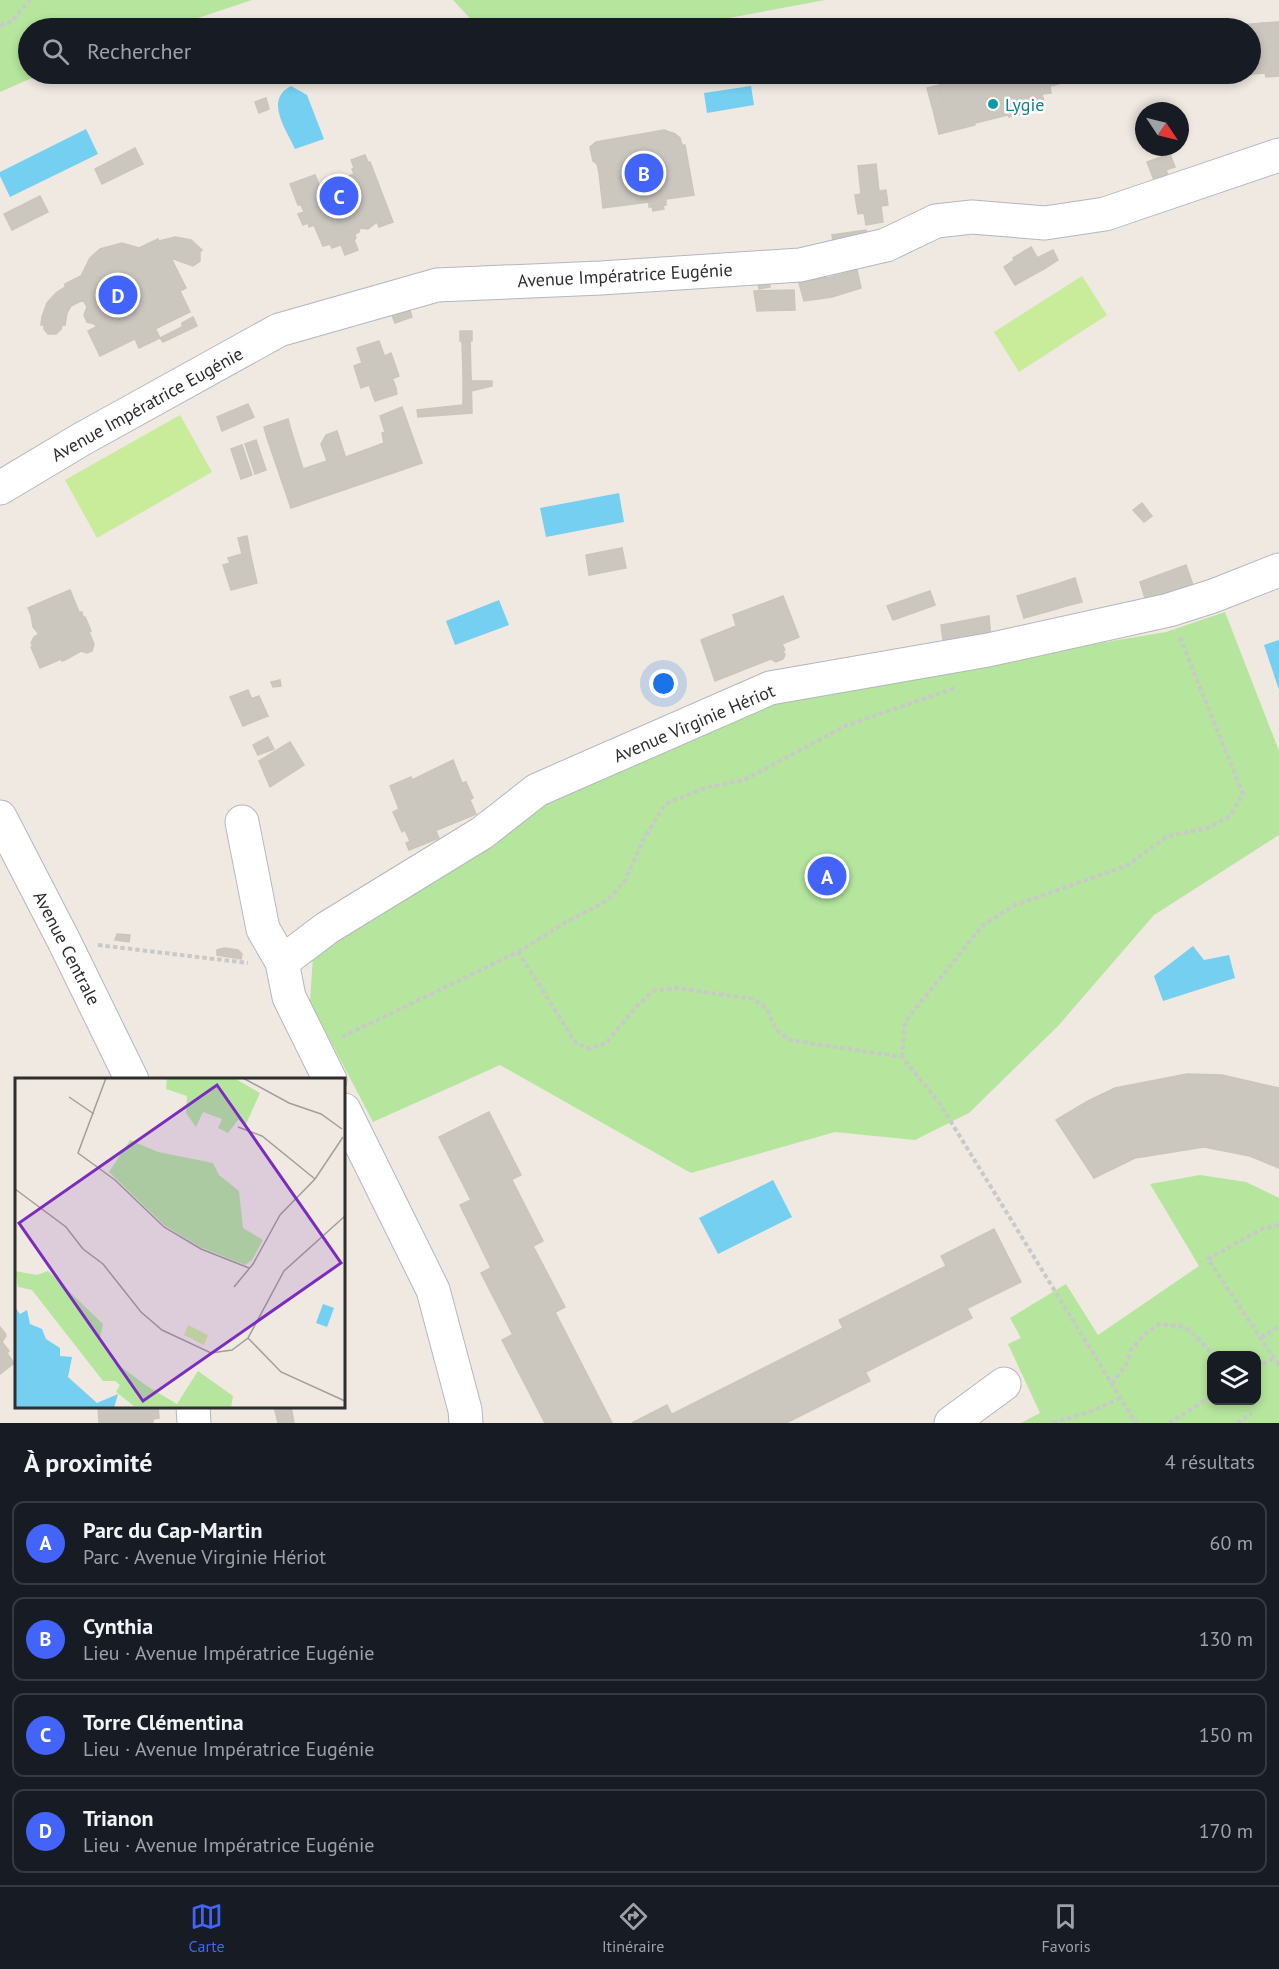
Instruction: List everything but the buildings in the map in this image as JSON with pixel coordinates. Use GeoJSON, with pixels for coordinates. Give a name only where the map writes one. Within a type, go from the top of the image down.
{"type":"FeatureCollection","features":[{"type":"Feature","properties":{"kind":"street","name":"Avenue Impératrice Eugénie"},"geometry":{"type":"LineString","coordinates":[[0,488],[82,439],[279,330],[437,285],[601,278],[800,265],[886,245],[936,221],[972,217],[1046,223],[1105,214],[1279,156]]}},
{"type":"Feature","properties":{"kind":"street","name":"Avenue Virginie Hériot"},"geometry":{"type":"LineString","coordinates":[[282,962],[327,928],[482,833],[537,790],[770,688],[988,650],[1169,610],[1213,596],[1279,570]]}},
{"type":"Feature","properties":{"kind":"street","name":"Avenue Centrale"},"geometry":{"type":"LineString","coordinates":[[0,817],[131,1078]]}},
{"type":"Feature","properties":{"kind":"street"},"geometry":{"type":"LineString","coordinates":[[242,822],[263,929],[282,962],[289,997],[329,1078]]}},
{"type":"Feature","properties":{"kind":"street"},"geometry":{"type":"LineString","coordinates":[[345,1112],[433,1290],[465,1410],[466,1423]]}},
{"type":"Feature","properties":{"kind":"street"},"geometry":{"type":"LineString","coordinates":[[951,1423],[1004,1384]]}},
{"type":"Feature","properties":{"kind":"street"},"geometry":{"type":"LineString","coordinates":[[193,1408],[194,1423]]}},
{"type":"Feature","properties":{"kind":"path"},"geometry":{"type":"LineString","coordinates":[[0,26],[10,22],[30,0]]}},
{"type":"Feature","properties":{"kind":"path"},"geometry":{"type":"LineString","coordinates":[[902,1057],[905,1022],[983,925],[1015,905],[1126,866],[1168,836],[1208,828],[1230,816],[1243,794],[1169,610]]}},
{"type":"Feature","properties":{"kind":"path"},"geometry":{"type":"LineString","coordinates":[[316,1048],[518,952],[566,922],[608,900],[625,881],[643,840],[665,804],[705,788],[744,780],[845,726],[964,685]]}},
{"type":"Feature","properties":{"kind":"path"},"geometry":{"type":"LineString","coordinates":[[64,941],[244,963],[282,962]]}},
{"type":"Feature","properties":{"kind":"path"},"geometry":{"type":"LineString","coordinates":[[518,952],[576,1043],[589,1050],[606,1043],[636,1007],[653,991],[677,988],[753,999],[767,1009],[776,1030],[790,1040],[902,1057],[940,1104],[1136,1423]]}},
{"type":"Feature","properties":{"kind":"path"},"geometry":{"type":"LineString","coordinates":[[1279,1226],[1262,1229],[1208,1259],[1279,1366]]}},
{"type":"Feature","properties":{"kind":"path"},"geometry":{"type":"LineString","coordinates":[[1112,1384],[1127,1363],[1131,1350],[1146,1333],[1159,1324],[1179,1326],[1190,1330],[1209,1351]]}},
{"type":"Feature","properties":{"kind":"path"},"geometry":{"type":"LineString","coordinates":[[1261,1338],[1279,1326]]}},
{"type":"Feature","properties":{"kind":"path"},"geometry":{"type":"LineString","coordinates":[[1261,1366],[1274,1358]]}},
{"type":"Feature","properties":{"kind":"path"},"geometry":{"type":"LineString","coordinates":[[1053,1423],[1095,1410],[1120,1398]]}},
{"type":"Feature","properties":{"kind":"path"},"geometry":{"type":"LineString","coordinates":[[1169,1423],[1207,1399]]}},
{"type":"Feature","properties":{"kind":"path"},"geometry":{"type":"LineString","coordinates":[[1238,1423],[1252,1413]]}},
{"type":"Feature","properties":{"kind":"green space"},"geometry":{"type":"Polygon","coordinates":[[[0,0],[252,0],[198,18],[18,18],[18,84],[0,92],[0,0]]]}},
{"type":"Feature","properties":{"kind":"green space"},"geometry":{"type":"Polygon","coordinates":[[[453,0],[825,0],[729,18],[470,18],[453,0]]]}},
{"type":"Feature","properties":{"kind":"green space"},"geometry":{"type":"Polygon","coordinates":[[[1082,276],[1107,315],[1019,372],[994,332],[1082,276]]]}},
{"type":"Feature","properties":{"kind":"green space"},"geometry":{"type":"Polygon","coordinates":[[[180,415],[212,472],[97,538],[65,480],[180,415]]]}},
{"type":"Feature","properties":{"kind":"green space"},"geometry":{"type":"Polygon","coordinates":[[[1225,612],[1279,751],[1279,835],[1154,915],[1058,1026],[969,1113],[915,1140],[835,1132],[691,1173],[500,1065],[373,1122],[310,1002],[313,955],[554,793],[783,696],[1166,632],[1225,612]]]}},
{"type":"Feature","properties":{"kind":"green space"},"geometry":{"type":"Polygon","coordinates":[[[1200,1175],[1246,1182],[1279,1198],[1279,1423],[1021,1423],[1040,1413],[1008,1344],[1021,1338],[1010,1318],[1066,1284],[1098,1335],[1199,1266],[1150,1184],[1200,1175]]]}},
{"type":"Feature","properties":{"kind":"water"},"geometry":{"type":"Polygon","coordinates":[[[291,86],[307,95],[324,139],[295,149],[278,107],[283,92],[291,86]]]}},
{"type":"Feature","properties":{"kind":"water"},"geometry":{"type":"Polygon","coordinates":[[[751,86],[754,105],[707,113],[704,93],[751,86]]]}},
{"type":"Feature","properties":{"kind":"water"},"geometry":{"type":"Polygon","coordinates":[[[86,129],[98,154],[10,197],[0,172],[86,129]]]}},
{"type":"Feature","properties":{"kind":"water"},"geometry":{"type":"Polygon","coordinates":[[[619,493],[624,522],[546,537],[540,508],[619,493]]]}},
{"type":"Feature","properties":{"kind":"water"},"geometry":{"type":"Polygon","coordinates":[[[499,600],[509,625],[455,645],[446,621],[499,600]]]}},
{"type":"Feature","properties":{"kind":"water"},"geometry":{"type":"Polygon","coordinates":[[[1279,640],[1279,690],[1264,645],[1279,640]]]}},
{"type":"Feature","properties":{"kind":"water"},"geometry":{"type":"Polygon","coordinates":[[[1193,946],[1204,960],[1229,955],[1235,978],[1163,1001],[1154,976],[1193,946]]]}},
{"type":"Feature","properties":{"kind":"water"},"geometry":{"type":"Polygon","coordinates":[[[773,1180],[792,1217],[718,1254],[699,1218],[773,1180]]]}},
{"type":"Feature","properties":{"kind":"place","name":"Lygie"},"geometry":{"type":"Point","coordinates":[993,104]}},
{"type":"Feature","properties":{"kind":"place","name":"Cynthia"},"geometry":{"type":"Point","coordinates":[644,173]}},
{"type":"Feature","properties":{"kind":"place","name":"Torre Clémentina"},"geometry":{"type":"Point","coordinates":[339,196]}},
{"type":"Feature","properties":{"kind":"place","name":"Trianon"},"geometry":{"type":"Point","coordinates":[118,295]}},
{"type":"Feature","properties":{"kind":"place","name":"Parc du Cap-Martin"},"geometry":{"type":"Point","coordinates":[827,876]}}]}
